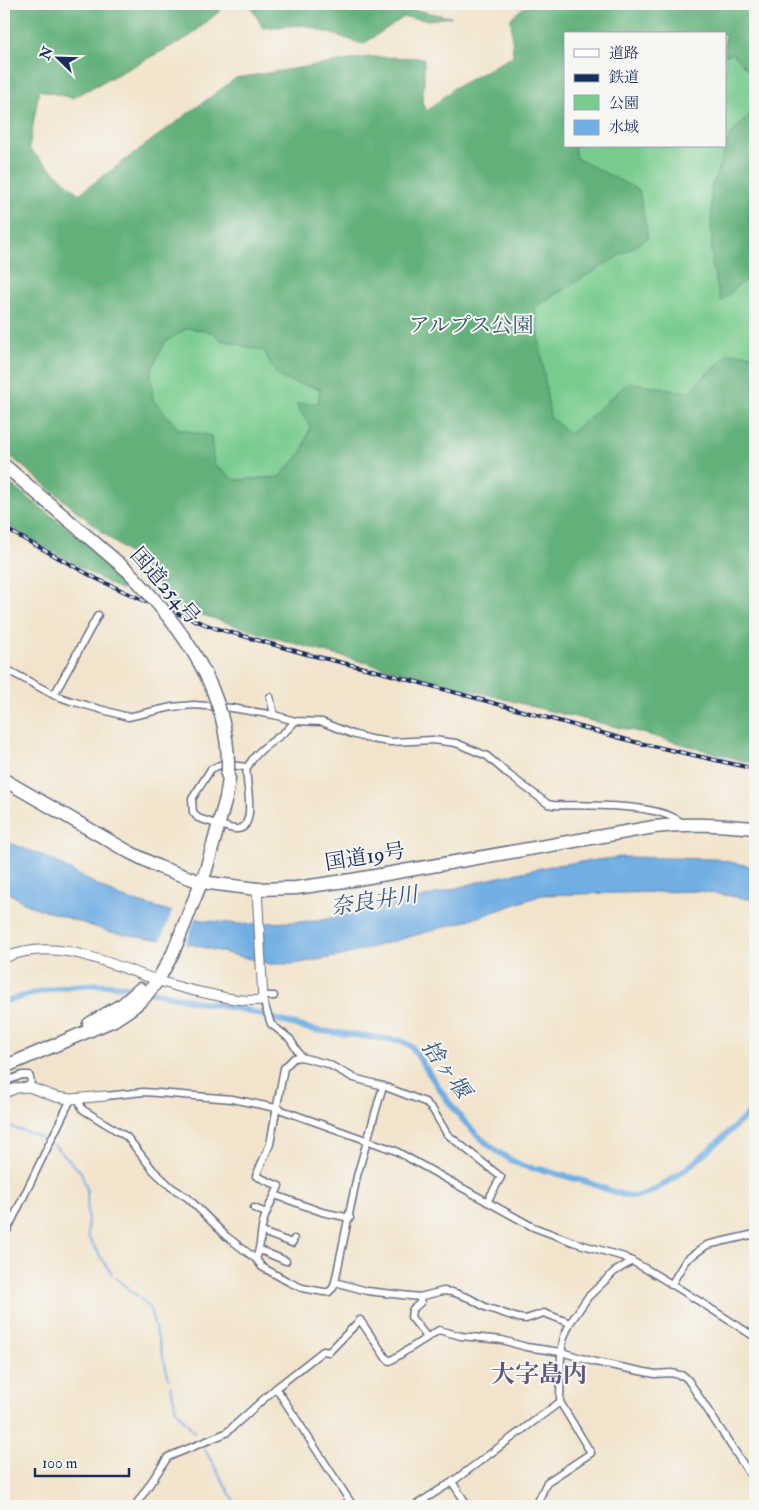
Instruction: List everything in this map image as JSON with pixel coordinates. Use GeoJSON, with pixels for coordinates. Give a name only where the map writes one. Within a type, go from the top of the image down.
{"type":"FeatureCollection","features":[{"type":"Feature","properties":{"kind":"highway","name":"国道254号"},"geometry":{"type":"LineString","coordinates":[[4,465],[130,572],[158,602],[178,629],[207,678],[218,702],[223,719],[228,745],[227,772],[229,779],[226,798],[195,885],[155,978],[139,996]]}},
{"type":"Feature","properties":{"kind":"highway","name":"国道19号"},"geometry":{"type":"LineString","coordinates":[[4,780],[130,852],[195,885],[236,888],[296,888],[352,880],[636,830],[683,824],[755,828]]}},
{"type":"Feature","properties":{"kind":"highway"},"geometry":{"type":"LineString","coordinates":[[4,1060],[87,1025],[139,996]]}},
{"type":"Feature","properties":{"kind":"highway"},"geometry":{"type":"LineString","coordinates":[[4,1067],[107,1024],[132,1008],[139,996]]}},
{"type":"Feature","properties":{"kind":"street"},"geometry":{"type":"LineString","coordinates":[[54,695],[98,615]]}},
{"type":"Feature","properties":{"kind":"street"},"geometry":{"type":"LineString","coordinates":[[4,668],[54,695],[128,717],[172,707],[194,705],[232,708],[274,715],[295,721],[322,722],[370,739],[391,742],[433,740],[456,743],[487,756],[543,801],[553,805],[616,806],[673,816],[683,824]]}},
{"type":"Feature","properties":{"kind":"street"},"geometry":{"type":"LineString","coordinates":[[270,697],[274,715]]}},
{"type":"Feature","properties":{"kind":"street"},"geometry":{"type":"LineString","coordinates":[[246,767],[222,764],[211,769],[192,799],[193,812],[198,818],[237,829],[243,828],[248,821],[250,812],[246,767],[254,754],[291,727],[295,721]]}},
{"type":"Feature","properties":{"kind":"street"},"geometry":{"type":"LineString","coordinates":[[257,889],[263,996],[271,1024],[286,1036],[301,1056]]}},
{"type":"Feature","properties":{"kind":"street"},"geometry":{"type":"LineString","coordinates":[[4,958],[20,952],[55,949],[88,956],[155,978],[226,998],[245,1001],[263,996],[274,996]]}},
{"type":"Feature","properties":{"kind":"street"},"geometry":{"type":"LineString","coordinates":[[256,1259],[260,1250],[266,1213],[279,1186],[256,1176],[267,1155],[270,1144],[284,1068],[294,1058],[301,1056],[328,1064],[354,1078],[383,1086],[425,1102],[433,1110],[447,1134],[501,1177],[488,1202]]}},
{"type":"Feature","properties":{"kind":"street"},"geometry":{"type":"LineString","coordinates":[[4,1082],[22,1075],[29,1075],[31,1081],[29,1087]]}},
{"type":"Feature","properties":{"kind":"street"},"geometry":{"type":"LineString","coordinates":[[75,1099],[82,1109],[127,1137],[143,1158],[171,1188],[188,1198],[226,1236],[256,1259],[262,1267],[302,1288],[329,1292],[336,1282],[357,1176],[383,1086]]}},
{"type":"Feature","properties":{"kind":"street"},"geometry":{"type":"LineString","coordinates":[[4,1093],[18,1088],[29,1087],[56,1097],[75,1099],[143,1092],[232,1099],[276,1108],[394,1150],[533,1227],[573,1242],[624,1257],[653,1272],[755,1337]]}},
{"type":"Feature","properties":{"kind":"street"},"geometry":{"type":"LineString","coordinates":[[4,1236],[75,1099]]}},
{"type":"Feature","properties":{"kind":"street"},"geometry":{"type":"LineString","coordinates":[[275,1194],[322,1212],[350,1218]]}},
{"type":"Feature","properties":{"kind":"street"},"geometry":{"type":"LineString","coordinates":[[254,1208],[266,1213]]}},
{"type":"Feature","properties":{"kind":"street"},"geometry":{"type":"LineString","coordinates":[[262,1232],[292,1244],[294,1239]]}},
{"type":"Feature","properties":{"kind":"street"},"geometry":{"type":"LineString","coordinates":[[671,1285],[686,1260],[701,1248],[755,1234]]}},
{"type":"Feature","properties":{"kind":"street"},"geometry":{"type":"LineString","coordinates":[[260,1250],[286,1261]]}},
{"type":"Feature","properties":{"kind":"street"},"geometry":{"type":"LineString","coordinates":[[536,1506],[547,1482],[591,1453],[560,1402],[564,1337],[570,1323],[588,1298],[614,1272],[632,1261]]}},
{"type":"Feature","properties":{"kind":"street"},"geometry":{"type":"LineString","coordinates":[[336,1282],[367,1291],[419,1297],[443,1291],[452,1292],[469,1298],[485,1308],[518,1318],[526,1319],[544,1313],[570,1323]]}},
{"type":"Feature","properties":{"kind":"street"},"geometry":{"type":"LineString","coordinates":[[419,1297],[421,1302],[412,1310],[411,1317],[427,1337]]}},
{"type":"Feature","properties":{"kind":"street"},"geometry":{"type":"LineString","coordinates":[[135,1506],[168,1457],[226,1433],[276,1388],[323,1351],[329,1352],[360,1320],[390,1361],[439,1330],[476,1339],[491,1338],[526,1347],[562,1352],[595,1362],[655,1374],[671,1373],[684,1376],[755,1482]]}},
{"type":"Feature","properties":{"kind":"street"},"geometry":{"type":"LineString","coordinates":[[276,1388],[353,1506]]}},
{"type":"Feature","properties":{"kind":"street"},"geometry":{"type":"LineString","coordinates":[[414,1506],[452,1482],[560,1402]]}},
{"type":"Feature","properties":{"kind":"street"},"geometry":{"type":"LineString","coordinates":[[452,1482],[468,1506]]}},
{"type":"Feature","properties":{"kind":"green space"},"geometry":{"type":"Polygon","coordinates":[[[4,4],[228,4],[189,37],[72,98],[39,90],[29,149],[79,194],[236,78],[369,57],[424,58],[422,102],[427,111],[454,88],[513,56],[511,18],[524,7],[543,4],[755,4],[755,78],[732,53],[726,56],[726,32],[564,32],[564,148],[574,148],[576,158],[639,190],[648,238],[535,307],[550,417],[570,434],[629,382],[688,392],[729,353],[755,355],[755,764],[317,650],[174,606],[141,564],[4,451],[4,4]],[[188,328],[165,342],[151,371],[153,400],[179,429],[211,436],[214,465],[235,480],[279,477],[302,452],[310,427],[296,404],[318,403],[320,389],[285,380],[279,376],[269,362],[265,351],[221,340],[212,332],[188,328]]]}},
{"type":"Feature","properties":{"kind":"green space"},"geometry":{"type":"Polygon","coordinates":[[[249,4],[383,4],[451,17],[429,20],[404,17],[363,44],[304,25],[263,28],[249,4]]]}},
{"type":"Feature","properties":{"kind":"green space","name":"アルプス公園"},"geometry":{"type":"Polygon","coordinates":[[[564,4],[755,4],[755,528],[586,553],[203,477],[4,172],[77,204],[445,125],[558,51],[564,4]]]}},
{"type":"Feature","properties":{"kind":"green space"},"geometry":{"type":"Polygon","coordinates":[[[755,109],[755,205],[749,211],[752,273],[721,302],[712,265],[711,189],[730,135],[755,109]]]}},
{"type":"Feature","properties":{"kind":"green space"},"geometry":{"type":"Polygon","coordinates":[[[4,479],[116,566],[131,588],[120,590],[4,524],[4,479]]]}},
{"type":"Feature","properties":{"kind":"water"},"geometry":{"type":"Polygon","coordinates":[[[4,841],[42,855],[120,897],[202,920],[238,924],[317,921],[407,902],[485,880],[555,865],[622,857],[715,859],[755,867],[755,900],[700,891],[542,895],[473,919],[341,956],[293,964],[270,964],[194,945],[110,932],[28,905],[4,890],[4,841]]]}},
{"type":"Feature","properties":{"kind":"pier"},"geometry":{"type":"Polygon","coordinates":[[[173,909],[196,916],[185,946],[160,942],[173,909]]]}},
{"type":"Feature","properties":{"kind":"waterway","name":"捨ヶ堰"},"geometry":{"type":"LineString","coordinates":[[4,1002],[38,992],[71,986],[104,985],[139,989]]}},
{"type":"Feature","properties":{"kind":"waterway","name":"捨ヶ堰"},"geometry":{"type":"LineString","coordinates":[[149,991],[241,1009],[313,1030],[402,1041],[412,1047],[458,1114],[486,1143],[503,1155],[524,1166],[582,1181],[627,1196],[638,1196],[668,1182],[700,1158],[755,1108]]}},
{"type":"Feature","properties":{"kind":"waterway"},"geometry":{"type":"LineString","coordinates":[[4,1125],[36,1135],[49,1142]]}},
{"type":"Feature","properties":{"kind":"waterway"},"geometry":{"type":"LineString","coordinates":[[54,1145],[81,1172],[87,1190],[88,1237],[112,1274]]}},
{"type":"Feature","properties":{"kind":"waterway"},"geometry":{"type":"LineString","coordinates":[[116,1278],[150,1309],[169,1379]]}},
{"type":"Feature","properties":{"kind":"waterway"},"geometry":{"type":"LineString","coordinates":[[171,1386],[176,1410],[195,1433]]}},
{"type":"Feature","properties":{"kind":"waterway"},"geometry":{"type":"LineString","coordinates":[[205,1450],[237,1506]]}},
{"type":"Feature","properties":{"kind":"railway"},"geometry":{"type":"LineString","coordinates":[[4,528],[97,579],[147,602],[215,628],[635,742],[755,769]]}},
{"type":"Feature","properties":{"kind":"district","name":"大字島内"},"geometry":{"type":"Point","coordinates":[539,1374]}},
{"type":"Feature","properties":{"kind":"water label","name":"奈良井川"},"geometry":{"type":"Point","coordinates":[374,901]}}]}
